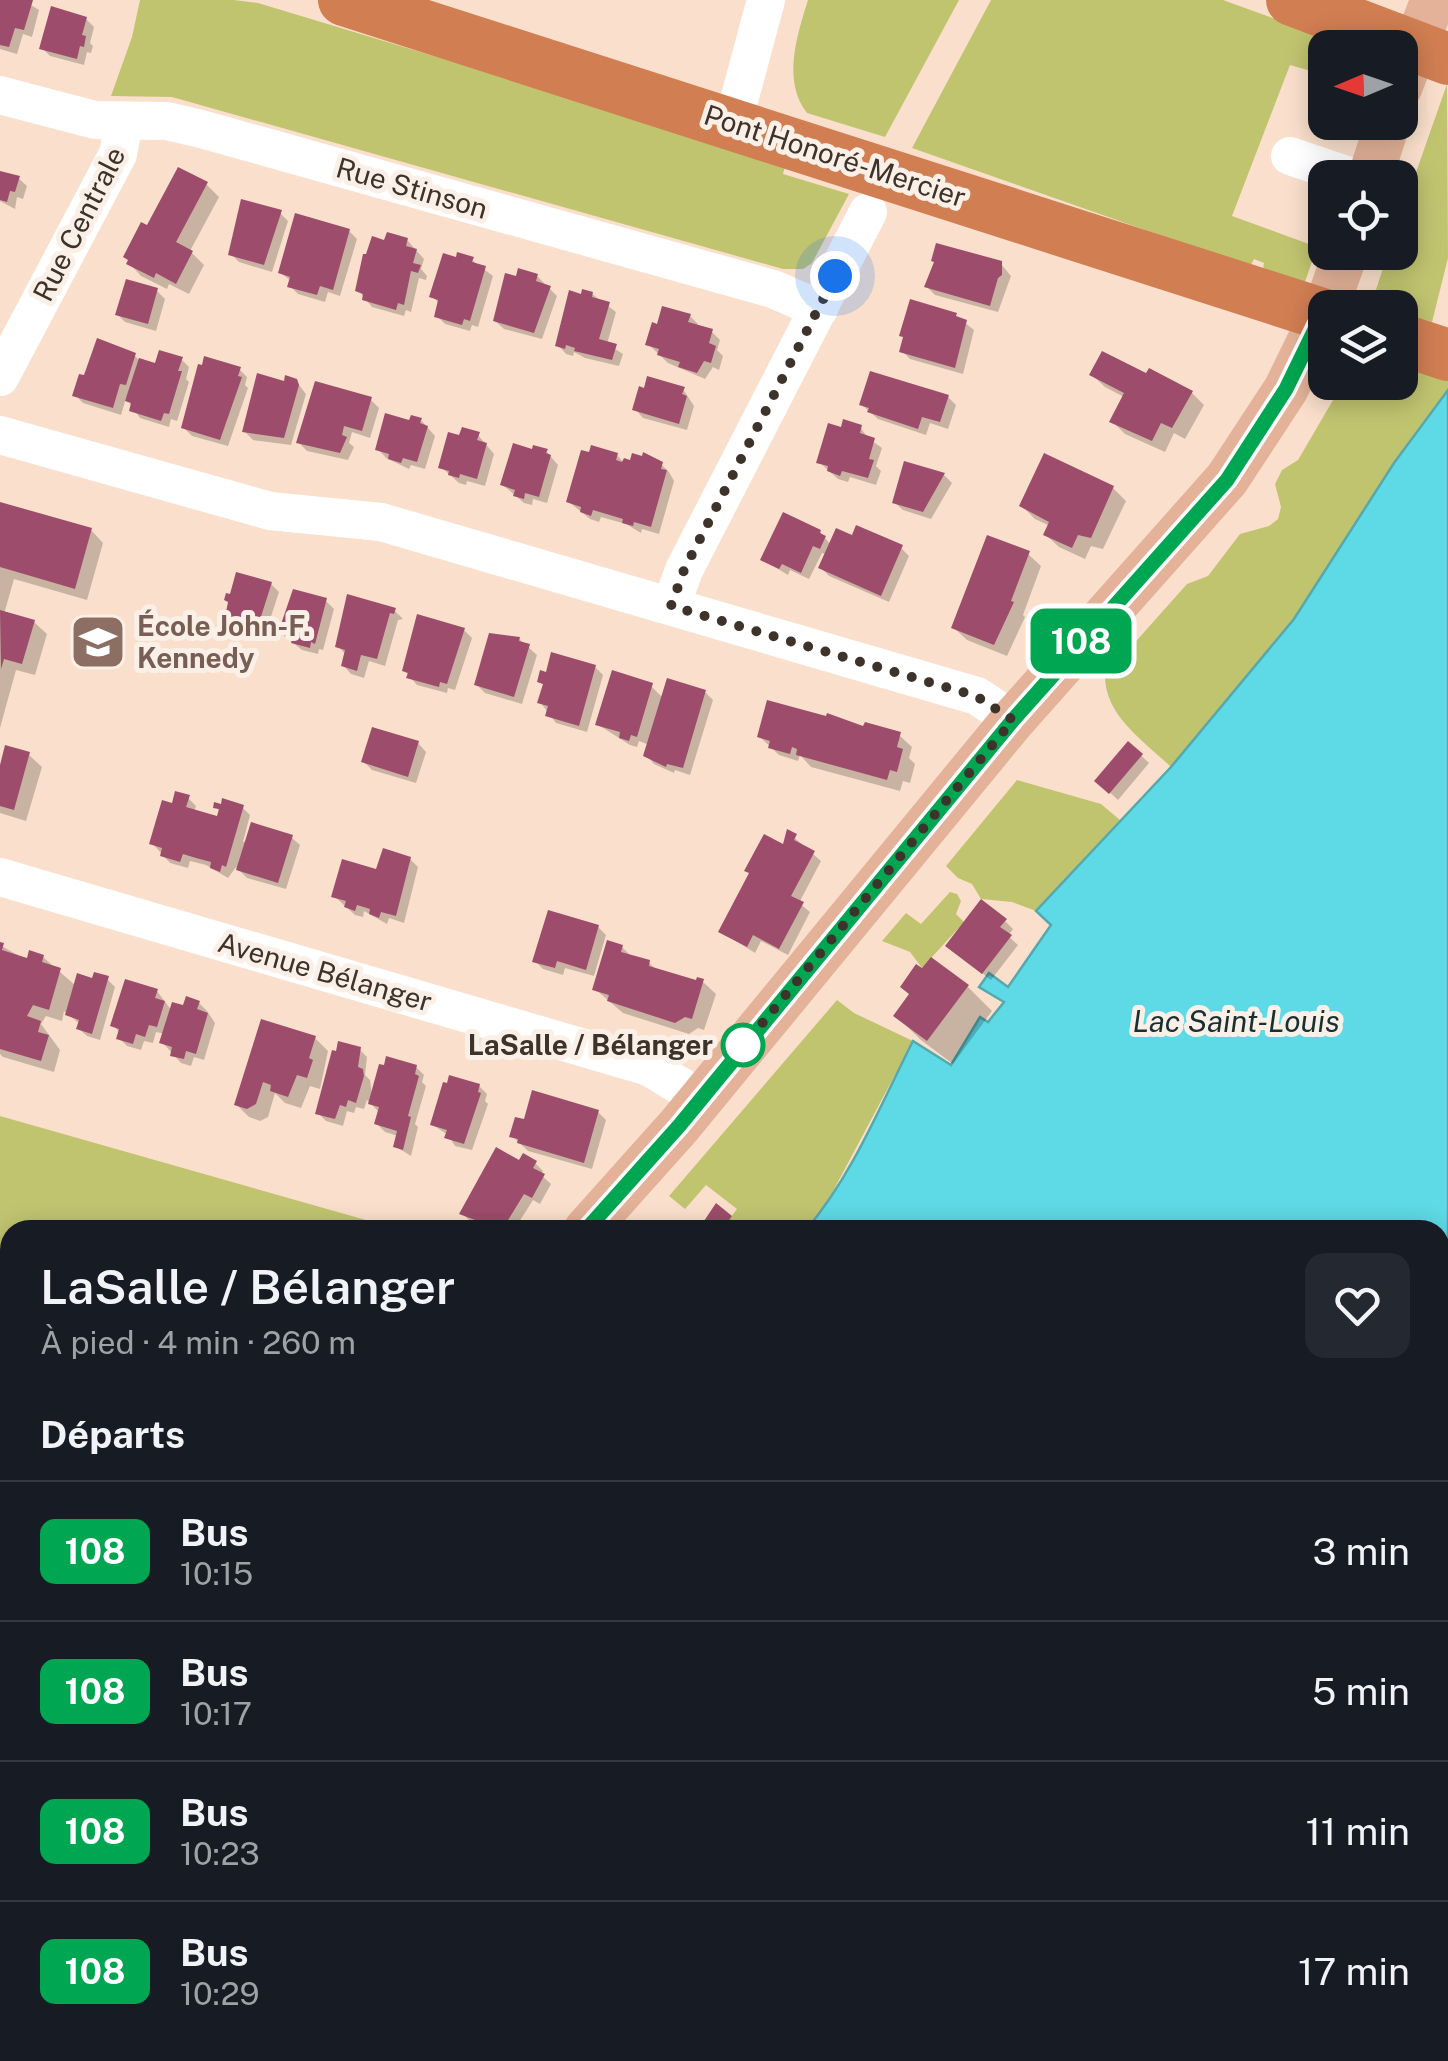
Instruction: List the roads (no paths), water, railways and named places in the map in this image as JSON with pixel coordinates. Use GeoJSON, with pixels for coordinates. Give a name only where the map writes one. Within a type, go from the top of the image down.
{"type":"FeatureCollection","features":[{"type":"Feature","properties":{"kind":"highway","name":"Pont Honoré-Mercier"},"geometry":{"type":"LineString","coordinates":[[344,0],[732,122],[864,188],[920,183],[1249,291],[1308,306]]}},
{"type":"Feature","properties":{"kind":"highway"},"geometry":{"type":"LineString","coordinates":[[1292,0],[1448,59]]}},
{"type":"Feature","properties":{"kind":"highway"},"geometry":{"type":"LineString","coordinates":[[1418,345],[1448,355]]}},
{"type":"Feature","properties":{"kind":"main road"},"geometry":{"type":"LineString","coordinates":[[1418,40],[1433,0]]}},
{"type":"Feature","properties":{"kind":"main road"},"geometry":{"type":"LineString","coordinates":[[595,1220],[1013,720],[1227,480],[1286,389],[1308,344]]}},
{"type":"Feature","properties":{"kind":"street"},"geometry":{"type":"LineString","coordinates":[[732,122],[766,0]]}},
{"type":"Feature","properties":{"kind":"street","name":"Rue Stinson"},"geometry":{"type":"LineString","coordinates":[[0,95],[95,120],[166,121],[201,129],[773,289],[819,308]]}},
{"type":"Feature","properties":{"kind":"street","name":"Rue Centrale"},"geometry":{"type":"LineString","coordinates":[[0,377],[118,154],[124,122]]}},
{"type":"Feature","properties":{"kind":"street"},"geometry":{"type":"LineString","coordinates":[[1290,156],[1308,162]]}},
{"type":"Feature","properties":{"kind":"street"},"geometry":{"type":"LineString","coordinates":[[671,606],[684,570],[819,308],[864,188]]}},
{"type":"Feature","properties":{"kind":"street"},"geometry":{"type":"LineString","coordinates":[[0,435],[270,511],[302,517],[366,518],[976,696],[1013,720]]}},
{"type":"Feature","properties":{"kind":"street","name":"Avenue Bélanger"},"geometry":{"type":"LineString","coordinates":[[0,878],[648,1067],[700,1098]]}},
{"type":"Feature","properties":{"kind":"water","name":"Lac Saint-Louis"},"geometry":{"type":"Polygon","coordinates":[[[1448,390],[1448,1220],[814,1220],[852,1163],[913,1041],[951,1065],[980,1017],[988,1022],[1004,1002],[979,987],[989,973],[1008,987],[1051,925],[1036,911],[1171,767],[1294,619],[1394,463],[1448,390]]]}},
{"type":"Feature","properties":{"kind":"place","name":"École John-F. Kennedy"},"geometry":{"type":"Point","coordinates":[98,642]}},
{"type":"Feature","properties":{"kind":"place","name":"LaSalle / Bélanger"},"geometry":{"type":"Point","coordinates":[743,1045]}}]}
